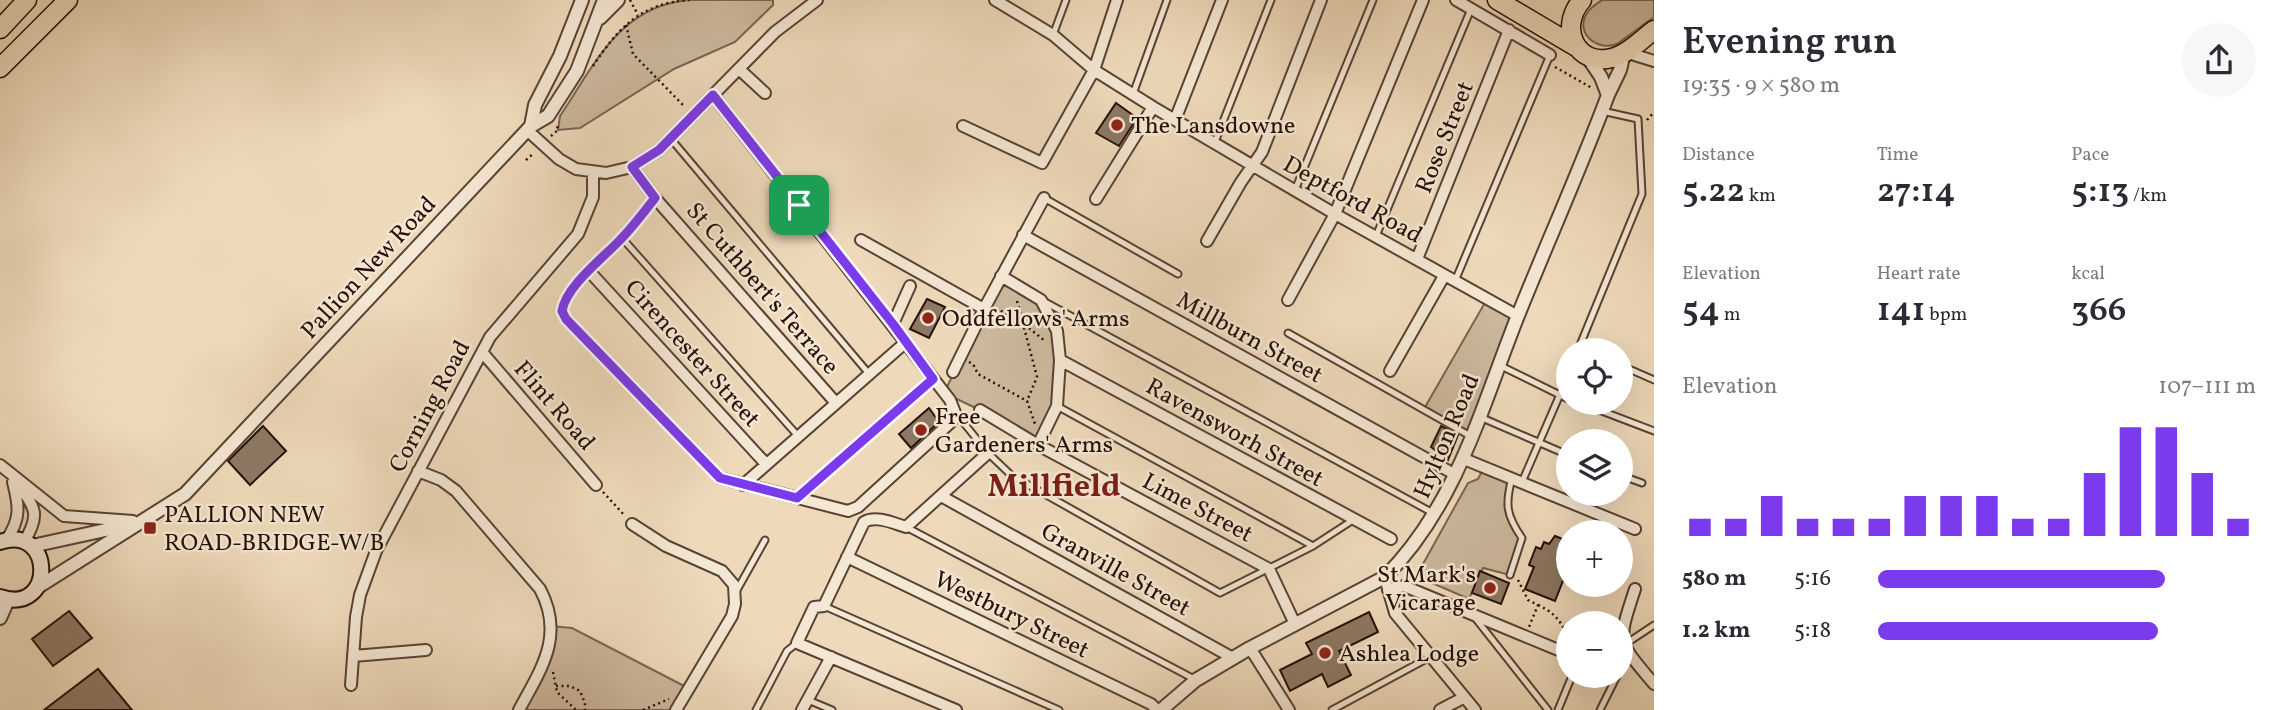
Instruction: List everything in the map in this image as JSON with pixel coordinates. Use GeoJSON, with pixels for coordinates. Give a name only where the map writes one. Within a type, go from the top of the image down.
{"type":"FeatureCollection","features":[{"type":"Feature","properties":{"kind":"highway"},"geometry":{"type":"LineString","coordinates":[[0,29],[27,0]]}},
{"type":"Feature","properties":{"kind":"highway"},"geometry":{"type":"LineString","coordinates":[[0,68],[68,0]]}},
{"type":"Feature","properties":{"kind":"highway"},"geometry":{"type":"LineString","coordinates":[[1497,0],[1598,58],[1606,59],[1625,52],[1654,30]]}},
{"type":"Feature","properties":{"kind":"highway"},"geometry":{"type":"LineString","coordinates":[[1581,50],[1571,36],[1569,27],[1573,12],[1582,0]]}},
{"type":"Feature","properties":{"kind":"main road","name":"Pallion New Road"},"geometry":{"type":"LineString","coordinates":[[4,540],[28,544]]}},
{"type":"Feature","properties":{"kind":"main road"},"geometry":{"type":"LineString","coordinates":[[28,544],[40,556],[43,569],[38,587]]}},
{"type":"Feature","properties":{"kind":"main road","name":"Pallion New Road"},"geometry":{"type":"LineString","coordinates":[[4,599],[27,597],[38,587]]}},
{"type":"Feature","properties":{"kind":"street"},"geometry":{"type":"LineString","coordinates":[[582,0],[575,7],[560,56],[535,105],[529,128],[559,159],[576,169],[593,172],[619,172],[659,150],[775,32],[817,0]]}},
{"type":"Feature","properties":{"kind":"street","name":"Pallion New Road"},"geometry":{"type":"LineString","coordinates":[[38,587],[186,494],[529,128],[548,116],[577,71],[604,0]]}},
{"type":"Feature","properties":{"kind":"street","name":"Pallion New Road"},"geometry":{"type":"LineString","coordinates":[[597,21],[618,0]]}},
{"type":"Feature","properties":{"kind":"street","name":"Deptford Road"},"geometry":{"type":"LineString","coordinates":[[995,0],[1013,4],[1094,70],[1153,107],[1335,214],[1518,316]]}},
{"type":"Feature","properties":{"kind":"street"},"geometry":{"type":"LineString","coordinates":[[963,126],[1042,163],[1094,70],[1117,0]]}},
{"type":"Feature","properties":{"kind":"street"},"geometry":{"type":"LineString","coordinates":[[1175,120],[1222,0]]}},
{"type":"Feature","properties":{"kind":"street"},"geometry":{"type":"LineString","coordinates":[[1207,241],[1262,152],[1321,0]]}},
{"type":"Feature","properties":{"kind":"street"},"geometry":{"type":"LineString","coordinates":[[1288,300],[1335,214],[1423,0]]}},
{"type":"Feature","properties":{"kind":"street"},"geometry":{"type":"LineString","coordinates":[[1456,0],[1550,55]]}},
{"type":"Feature","properties":{"kind":"street","name":"Rose Street"},"geometry":{"type":"LineString","coordinates":[[1417,259],[1510,30]]}},
{"type":"Feature","properties":{"kind":"street"},"geometry":{"type":"LineString","coordinates":[[1581,50],[1597,69],[1608,95]]}},
{"type":"Feature","properties":{"kind":"street"},"geometry":{"type":"LineString","coordinates":[[1625,52],[1654,61]]}},
{"type":"Feature","properties":{"kind":"street","name":"Hylton Road"},"geometry":{"type":"LineString","coordinates":[[1159,710],[1196,680],[1233,658],[1385,577],[1401,561],[1435,514],[1464,459],[1518,316],[1620,70],[1625,52]]}},
{"type":"Feature","properties":{"kind":"street"},"geometry":{"type":"LineString","coordinates":[[739,69],[765,93]]}},
{"type":"Feature","properties":{"kind":"street"},"geometry":{"type":"LineString","coordinates":[[713,95],[893,324],[950,400],[956,415],[858,507],[848,511],[720,478]]}},
{"type":"Feature","properties":{"kind":"street"},"geometry":{"type":"LineString","coordinates":[[1096,199],[1153,107]]}},
{"type":"Feature","properties":{"kind":"street","name":"St Cuthbert's Terrace"},"geometry":{"type":"LineString","coordinates":[[632,167],[655,198],[836,403]]}},
{"type":"Feature","properties":{"kind":"street","name":"Corning Road"},"geometry":{"type":"LineString","coordinates":[[351,685],[356,617],[366,574],[490,337],[578,234],[593,197],[593,172]]}},
{"type":"Feature","properties":{"kind":"street"},"geometry":{"type":"LineString","coordinates":[[953,372],[985,306],[1044,198]]}},
{"type":"Feature","properties":{"kind":"street","name":"Millburn Street"},"geometry":{"type":"LineString","coordinates":[[1023,234],[1456,475]]}},
{"type":"Feature","properties":{"kind":"street"},"geometry":{"type":"LineString","coordinates":[[860,240],[985,306]]}},
{"type":"Feature","properties":{"kind":"street","name":"Cirencester Street"},"geometry":{"type":"LineString","coordinates":[[589,271],[766,464]]}},
{"type":"Feature","properties":{"kind":"street"},"geometry":{"type":"LineString","coordinates":[[1390,371],[1444,275]]}},
{"type":"Feature","properties":{"kind":"street"},"geometry":{"type":"LineString","coordinates":[[1001,276],[1041,300],[1057,331],[1060,357],[1057,405],[1039,443]]}},
{"type":"Feature","properties":{"kind":"street"},"geometry":{"type":"LineString","coordinates":[[893,324],[910,286]]}},
{"type":"Feature","properties":{"kind":"street"},"geometry":{"type":"LineString","coordinates":[[743,485],[906,342]]}},
{"type":"Feature","properties":{"kind":"street","name":"Flint Road"},"geometry":{"type":"LineString","coordinates":[[482,352],[596,485]]}},
{"type":"Feature","properties":{"kind":"street","name":"Ravensworh Street"},"geometry":{"type":"LineString","coordinates":[[1060,357],[1391,539]]}},
{"type":"Feature","properties":{"kind":"street","name":"Lime Street"},"geometry":{"type":"LineString","coordinates":[[980,410],[1269,569],[1294,624]]}},
{"type":"Feature","properties":{"kind":"street"},"geometry":{"type":"LineString","coordinates":[[956,710],[797,643],[814,607],[824,606],[860,527],[869,519],[906,527],[988,453]]}},
{"type":"Feature","properties":{"kind":"street"},"geometry":{"type":"LineString","coordinates":[[1464,459],[1635,529]]}},
{"type":"Feature","properties":{"kind":"street"},"geometry":{"type":"LineString","coordinates":[[0,465],[64,516],[143,522]]}},
{"type":"Feature","properties":{"kind":"street"},"geometry":{"type":"LineString","coordinates":[[418,471],[441,480],[456,491],[540,589],[549,614],[551,640],[549,651],[519,710]]}},
{"type":"Feature","properties":{"kind":"street"},"geometry":{"type":"LineString","coordinates":[[4,540],[16,525],[18,512],[10,473]]}},
{"type":"Feature","properties":{"kind":"street"},"geometry":{"type":"LineString","coordinates":[[10,473],[33,506],[35,525],[28,544]]}},
{"type":"Feature","properties":{"kind":"street","name":"Granville Street"},"geometry":{"type":"LineString","coordinates":[[941,496],[1233,658]]}},
{"type":"Feature","properties":{"kind":"street","name":"Pallion New Road"},"geometry":{"type":"LineString","coordinates":[[28,544],[143,522]]}},
{"type":"Feature","properties":{"kind":"street"},"geometry":{"type":"LineString","coordinates":[[632,524],[666,546],[722,571],[734,585],[732,616],[676,710]]}},
{"type":"Feature","properties":{"kind":"street","name":"Westbury Street"},"geometry":{"type":"LineString","coordinates":[[847,557],[1159,710]]}},
{"type":"Feature","properties":{"kind":"street"},"geometry":{"type":"LineString","coordinates":[[1385,577],[1395,613],[1462,698],[1475,710]]}},
{"type":"Feature","properties":{"kind":"street"},"geometry":{"type":"LineString","coordinates":[[1388,590],[1404,586],[1556,649]]}},
{"type":"Feature","properties":{"kind":"street"},"geometry":{"type":"LineString","coordinates":[[1627,611],[1635,589]]}},
{"type":"Feature","properties":{"kind":"street","name":"Pallion New Road"},"geometry":{"type":"LineString","coordinates":[[0,618],[4,599]]}},
{"type":"Feature","properties":{"kind":"street"},"geometry":{"type":"LineString","coordinates":[[1250,648],[1289,710]]}},
{"type":"Feature","properties":{"kind":"street"},"geometry":{"type":"LineString","coordinates":[[352,656],[426,650]]}},
{"type":"Feature","properties":{"kind":"street"},"geometry":{"type":"LineString","coordinates":[[805,705],[831,657]]}},
{"type":"Feature","properties":{"kind":"street"},"geometry":{"type":"LineString","coordinates":[[1633,658],[1654,684]]}},
{"type":"Feature","properties":{"kind":"street"},"geometry":{"type":"LineString","coordinates":[[1440,710],[1462,698]]}},
{"type":"Feature","properties":{"kind":"lane"},"geometry":{"type":"LineString","coordinates":[[1053,35],[1066,0]]}},
{"type":"Feature","properties":{"kind":"lane"},"geometry":{"type":"LineString","coordinates":[[1133,94],[1167,0]]}},
{"type":"Feature","properties":{"kind":"lane"},"geometry":{"type":"LineString","coordinates":[[1215,142],[1271,0]]}},
{"type":"Feature","properties":{"kind":"lane"},"geometry":{"type":"LineString","coordinates":[[1295,190],[1373,0]]}},
{"type":"Feature","properties":{"kind":"lane"},"geometry":{"type":"LineString","coordinates":[[1376,236],[1471,9]]}},
{"type":"Feature","properties":{"kind":"lane"},"geometry":{"type":"LineString","coordinates":[[1455,281],[1550,55]]}},
{"type":"Feature","properties":{"kind":"lane"},"geometry":{"type":"LineString","coordinates":[[1583,338],[1642,194],[1638,119],[1602,111]]}},
{"type":"Feature","properties":{"kind":"lane"},"geometry":{"type":"LineString","coordinates":[[671,139],[870,374]]}},
{"type":"Feature","properties":{"kind":"lane"},"geometry":{"type":"LineString","coordinates":[[655,198],[622,239],[589,271],[563,302],[562,311],[566,319],[720,478]]}},
{"type":"Feature","properties":{"kind":"lane"},"geometry":{"type":"LineString","coordinates":[[1044,198],[1178,274]]}},
{"type":"Feature","properties":{"kind":"lane"},"geometry":{"type":"LineString","coordinates":[[622,239],[798,436]]}},
{"type":"Feature","properties":{"kind":"lane"},"geometry":{"type":"LineString","coordinates":[[1041,300],[1435,514]]}},
{"type":"Feature","properties":{"kind":"lane"},"geometry":{"type":"LineString","coordinates":[[1288,333],[1472,437]]}},
{"type":"Feature","properties":{"kind":"lane"},"geometry":{"type":"LineString","coordinates":[[1499,365],[1556,394]]}},
{"type":"Feature","properties":{"kind":"lane"},"geometry":{"type":"LineString","coordinates":[[1633,371],[1654,380]]}},
{"type":"Feature","properties":{"kind":"lane"},"geometry":{"type":"LineString","coordinates":[[797,498],[933,379]]}},
{"type":"Feature","properties":{"kind":"lane"},"geometry":{"type":"LineString","coordinates":[[1057,405],[1313,546]]}},
{"type":"Feature","properties":{"kind":"lane"},"geometry":{"type":"LineString","coordinates":[[1510,575],[1522,538],[1511,522],[1506,499],[1539,444],[1556,405]]}},
{"type":"Feature","properties":{"kind":"lane"},"geometry":{"type":"LineString","coordinates":[[1611,415],[1654,432]]}},
{"type":"Feature","properties":{"kind":"lane"},"geometry":{"type":"LineString","coordinates":[[1480,417],[1556,450]]}},
{"type":"Feature","properties":{"kind":"lane"},"geometry":{"type":"LineString","coordinates":[[962,422],[1011,475],[1220,593],[1313,546],[1353,520]]}},
{"type":"Feature","properties":{"kind":"lane"},"geometry":{"type":"LineString","coordinates":[[1633,480],[1642,483]]}},
{"type":"Feature","properties":{"kind":"lane"},"geometry":{"type":"LineString","coordinates":[[906,527],[1196,680]]}},
{"type":"Feature","properties":{"kind":"lane"},"geometry":{"type":"LineString","coordinates":[[735,593],[765,540]]}},
{"type":"Feature","properties":{"kind":"lane"},"geometry":{"type":"LineString","coordinates":[[824,606],[1059,710]]}},
{"type":"Feature","properties":{"kind":"lane"},"geometry":{"type":"LineString","coordinates":[[1473,614],[1548,710]]}},
{"type":"Feature","properties":{"kind":"lane"},"geometry":{"type":"LineString","coordinates":[[1633,643],[1654,625]]}},
{"type":"Feature","properties":{"kind":"lane"},"geometry":{"type":"LineString","coordinates":[[756,710],[787,651],[797,643]]}},
{"type":"Feature","properties":{"kind":"lane"},"geometry":{"type":"LineString","coordinates":[[1332,710],[1430,657]]}},
{"type":"Feature","properties":{"kind":"lane"},"geometry":{"type":"LineString","coordinates":[[1559,710],[1567,688]]}},
{"type":"Feature","properties":{"kind":"lane"},"geometry":{"type":"LineString","coordinates":[[1600,710],[1611,688]]}},
{"type":"Feature","properties":{"kind":"lane"},"geometry":{"type":"LineString","coordinates":[[1605,702],[1611,710]]}},
{"type":"Feature","properties":{"kind":"lane"},"geometry":{"type":"LineString","coordinates":[[805,705],[832,710]]}},
{"type":"Feature","properties":{"kind":"path"},"geometry":{"type":"LineString","coordinates":[[630,0],[638,15]]}},
{"type":"Feature","properties":{"kind":"path"},"geometry":{"type":"LineString","coordinates":[[590,71],[611,40],[638,15],[663,4],[690,0]]}},
{"type":"Feature","properties":{"kind":"path"},"geometry":{"type":"LineString","coordinates":[[626,24],[629,47],[638,61],[694,115]]}},
{"type":"Feature","properties":{"kind":"path"},"geometry":{"type":"LineString","coordinates":[[1646,121],[1654,112]]}},
{"type":"Feature","properties":{"kind":"path"},"geometry":{"type":"LineString","coordinates":[[558,120],[558,130]]}},
{"type":"Feature","properties":{"kind":"path"},"geometry":{"type":"LineString","coordinates":[[1012,282],[1037,377],[1027,401],[1039,443]]}},
{"type":"Feature","properties":{"kind":"path"},"geometry":{"type":"LineString","coordinates":[[985,306],[1024,325],[1060,357]]}},
{"type":"Feature","properties":{"kind":"path"},"geometry":{"type":"LineString","coordinates":[[960,357],[973,364],[978,374],[1027,401]]}},
{"type":"Feature","properties":{"kind":"path"},"geometry":{"type":"LineString","coordinates":[[596,485],[632,524]]}},
{"type":"Feature","properties":{"kind":"path"},"geometry":{"type":"LineString","coordinates":[[1510,575],[1518,579],[1528,600],[1548,609],[1556,616]]}},
{"type":"Feature","properties":{"kind":"path"},"geometry":{"type":"LineString","coordinates":[[1526,636],[1538,605]]}},
{"type":"Feature","properties":{"kind":"path"},"geometry":{"type":"LineString","coordinates":[[549,651],[557,692],[576,710]]}},
{"type":"Feature","properties":{"kind":"path"},"geometry":{"type":"LineString","coordinates":[[556,686],[570,686],[580,691],[585,710]]}},
{"type":"Feature","properties":{"kind":"path"},"geometry":{"type":"LineString","coordinates":[[644,710],[690,689]]}},
{"type":"Feature","properties":{"kind":"shaded area"},"geometry":{"type":"Polygon","coordinates":[[[690,0],[773,0],[773,5],[735,42],[674,69],[580,128],[558,130],[560,116],[598,58],[627,25],[666,4],[690,0]]]}},
{"type":"Feature","properties":{"kind":"shaded area"},"geometry":{"type":"Polygon","coordinates":[[[1602,0],[1654,0],[1654,17],[1617,44],[1609,46],[1595,43],[1585,33],[1584,19],[1602,0]]]}},
{"type":"Feature","properties":{"kind":"shaded area"},"geometry":{"type":"Polygon","coordinates":[[[1001,276],[1041,300],[1053,320],[1059,390],[1038,445],[980,410],[944,393],[1001,276]]]}},
{"type":"Feature","properties":{"kind":"shaded area"},"geometry":{"type":"Polygon","coordinates":[[[1487,299],[1518,316],[1472,437],[1424,409],[1487,299]]]}},
{"type":"Feature","properties":{"kind":"shaded area"},"geometry":{"type":"Polygon","coordinates":[[[1484,467],[1512,478],[1508,509],[1522,538],[1510,575],[1483,568],[1469,599],[1425,580],[1423,564],[1468,483],[1478,479],[1484,467]]]}},
{"type":"Feature","properties":{"kind":"shaded area"},"geometry":{"type":"Polygon","coordinates":[[[550,626],[572,628],[690,689],[676,710],[519,710],[543,666],[550,626]]]}},
{"type":"Feature","properties":{"kind":"building","name":"The Lansdowne"},"geometry":{"type":"Polygon","coordinates":[[[1116,103],[1137,118],[1119,146],[1096,133],[1116,103]]]}},
{"type":"Feature","properties":{"kind":"building","name":"Oddfellows' Arms"},"geometry":{"type":"Polygon","coordinates":[[[927,299],[945,307],[929,338],[910,329],[927,299]]]}},
{"type":"Feature","properties":{"kind":"building","name":"Free Gardeners' Arms"},"geometry":{"type":"Polygon","coordinates":[[[929,408],[939,422],[911,448],[899,434],[929,408]]]}},
{"type":"Feature","properties":{"kind":"building"},"geometry":{"type":"Polygon","coordinates":[[[263,426],[286,451],[250,485],[228,461],[263,426]]]}},
{"type":"Feature","properties":{"kind":"building"},"geometry":{"type":"Polygon","coordinates":[[[1441,426],[1458,435],[1448,460],[1431,447],[1441,426]]]}},
{"type":"Feature","properties":{"kind":"building"},"geometry":{"type":"Polygon","coordinates":[[[1556,536],[1555,601],[1525,589],[1534,567],[1529,565],[1536,547],[1541,549],[1544,542],[1549,544],[1556,536]]]}},
{"type":"Feature","properties":{"kind":"building","name":"St Mark's Vicarage"},"geometry":{"type":"Polygon","coordinates":[[[1480,571],[1509,583],[1501,604],[1472,593],[1480,571]]]}},
{"type":"Feature","properties":{"kind":"building"},"geometry":{"type":"Polygon","coordinates":[[[69,611],[92,638],[53,666],[32,639],[69,611]]]}},
{"type":"Feature","properties":{"kind":"building","name":"Ashlea Lodge"},"geometry":{"type":"Polygon","coordinates":[[[1369,612],[1378,632],[1339,651],[1351,675],[1328,687],[1322,674],[1290,691],[1280,670],[1312,654],[1306,643],[1369,612]]]}},
{"type":"Feature","properties":{"kind":"building"},"geometry":{"type":"Polygon","coordinates":[[[98,669],[132,710],[44,710],[98,669]]]}},
{"type":"Feature","properties":{"kind":"place","name":"The Lansdowne"},"geometry":{"type":"Point","coordinates":[1117,125]}},
{"type":"Feature","properties":{"kind":"place","name":"Oddfellows' Arms"},"geometry":{"type":"Point","coordinates":[928,318]}},
{"type":"Feature","properties":{"kind":"place","name":"Free Gardeners' Arms"},"geometry":{"type":"Point","coordinates":[921,430]}},
{"type":"Feature","properties":{"kind":"place","name":"PALLION NEW ROAD-BRIDGE-W/B"},"geometry":{"type":"Point","coordinates":[150,528]}},
{"type":"Feature","properties":{"kind":"place","name":"St Mark's Vicarage"},"geometry":{"type":"Point","coordinates":[1490,588]}},
{"type":"Feature","properties":{"kind":"place","name":"Ashlea Lodge"},"geometry":{"type":"Point","coordinates":[1325,653]}},
{"type":"Feature","properties":{"kind":"district","name":"Millfield"},"geometry":{"type":"Point","coordinates":[1054,485]}},
{"type":"Feature","properties":{"kind":"route"},"geometry":{"type":"LineString","coordinates":[[713,95],[799,205],[933,379],[797,498],[720,478],[566,319],[562,311],[563,302],[589,271],[622,239],[655,198],[632,167],[659,150],[713,95]]}}]}
